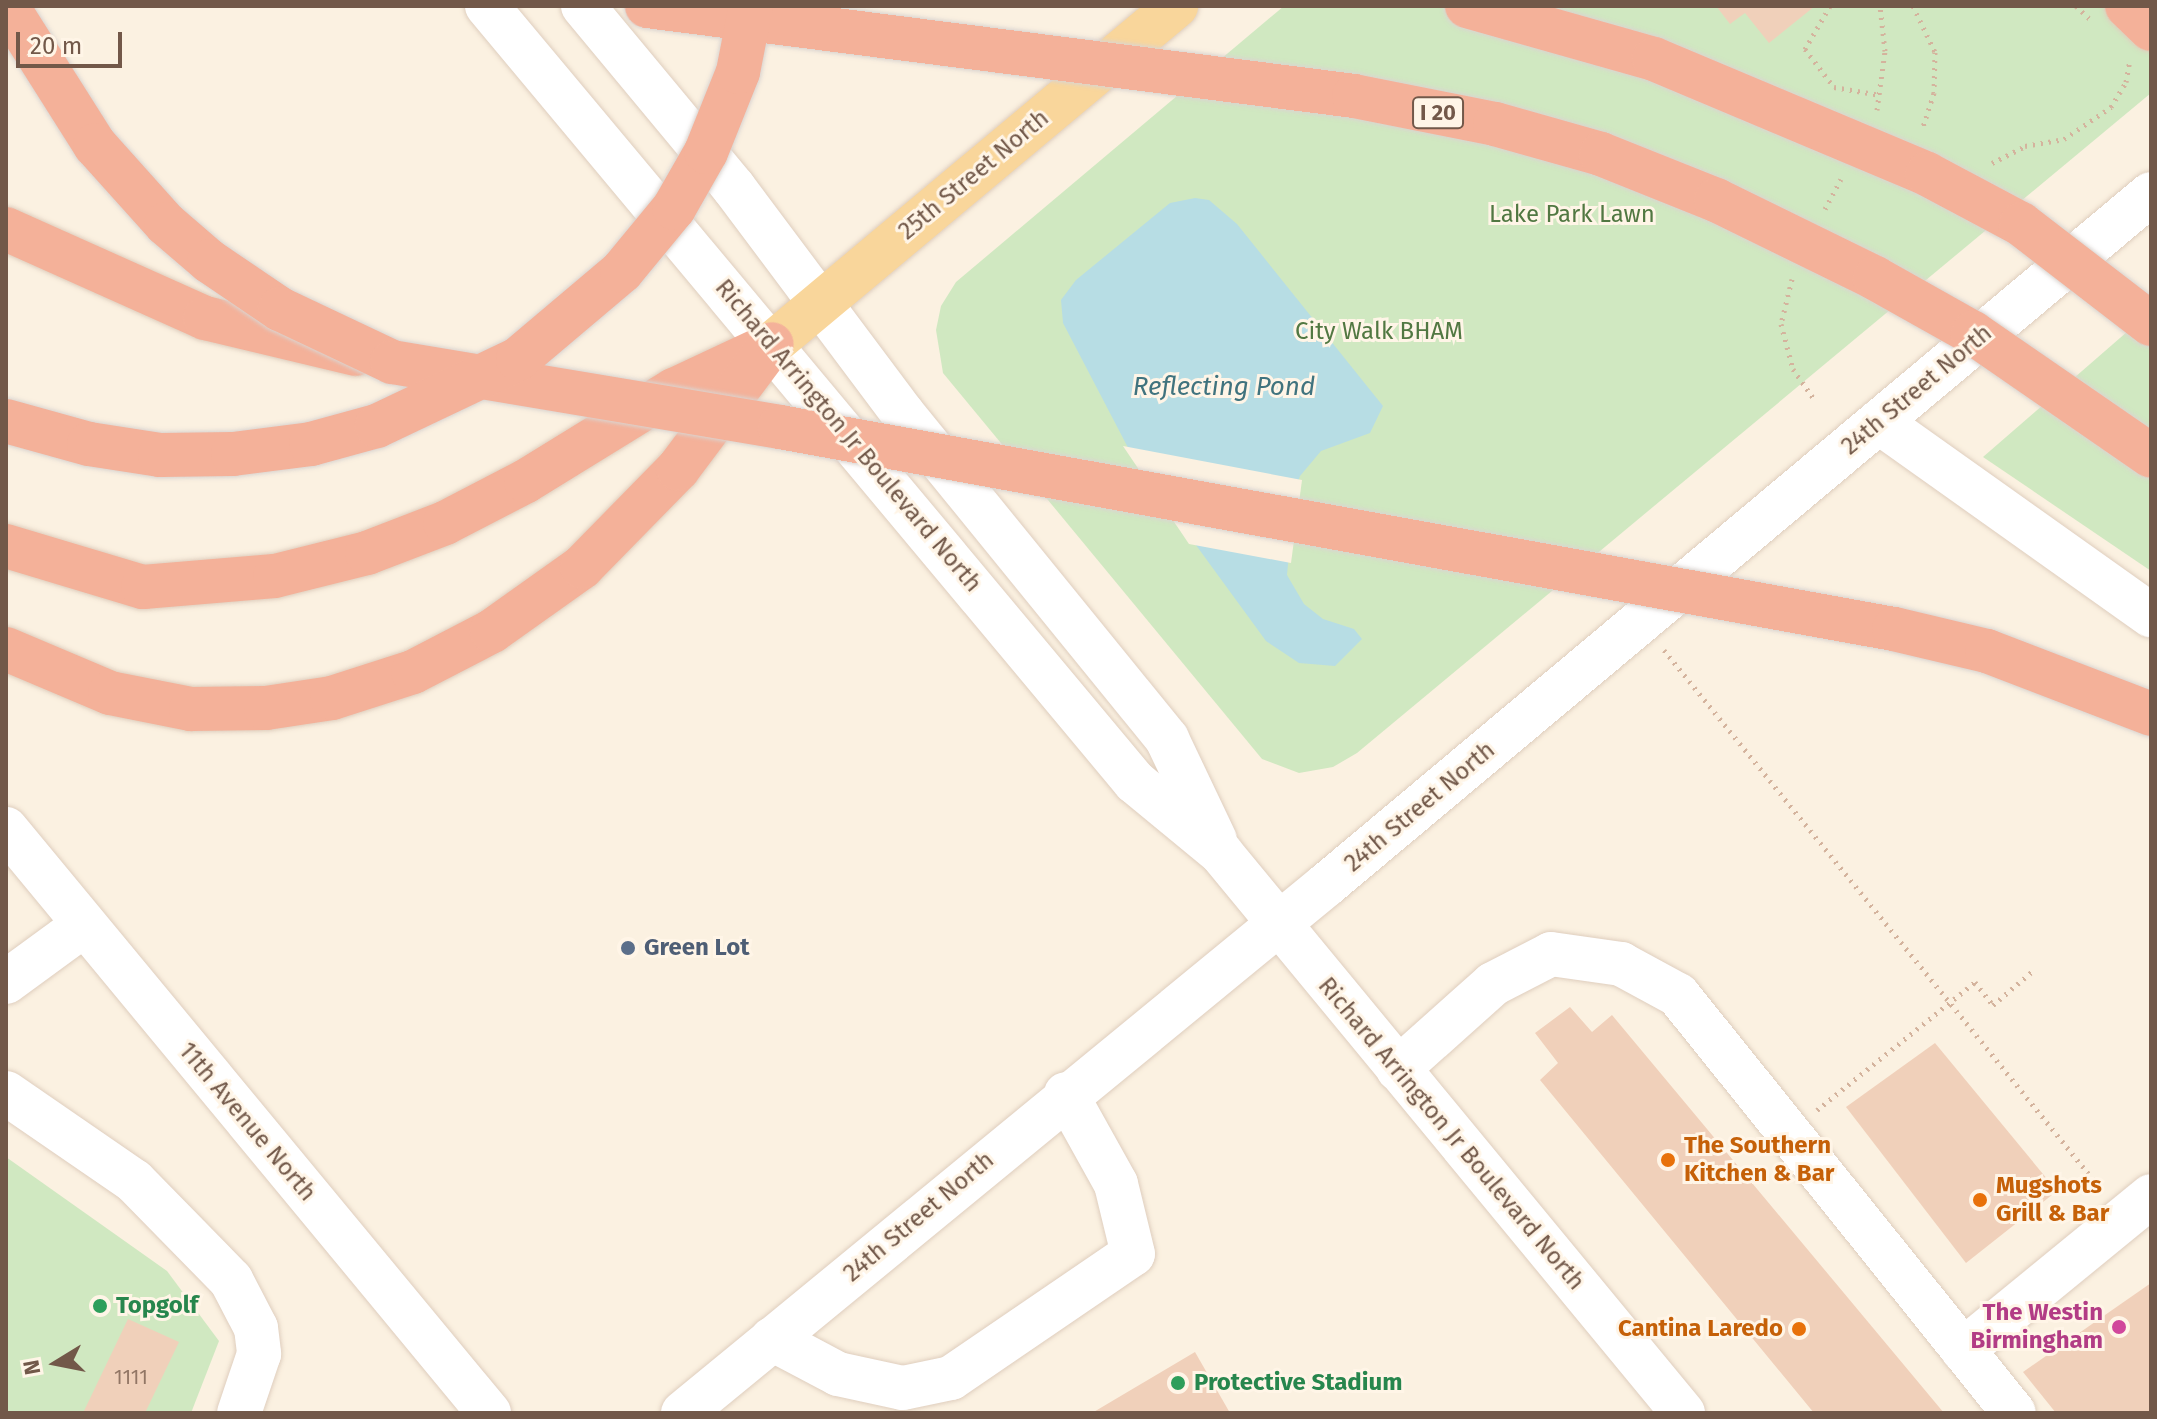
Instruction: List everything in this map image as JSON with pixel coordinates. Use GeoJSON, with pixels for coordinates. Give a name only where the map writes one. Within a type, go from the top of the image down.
{"type":"FeatureCollection","features":[{"type":"Feature","properties":{"kind":"highway"},"geometry":{"type":"LineString","coordinates":[[7,6],[95,145],[166,224],[209,261],[280,309],[392,362]]}},
{"type":"Feature","properties":{"kind":"highway","name":"I 20"},"geometry":{"type":"LineString","coordinates":[[647,6],[1354,96],[1495,124],[1601,154],[1716,200],[1887,285],[1973,333],[2151,456]]}},
{"type":"Feature","properties":{"kind":"highway"},"geometry":{"type":"LineString","coordinates":[[6,421],[89,444],[160,455],[233,454],[311,444],[377,426],[518,359],[622,271],[674,208],[706,152],[738,72],[751,6]]}},
{"type":"Feature","properties":{"kind":"highway"},"geometry":{"type":"LineString","coordinates":[[1467,6],[1654,59],[1927,174],[2021,224],[2151,324]]}},
{"type":"Feature","properties":{"kind":"highway"},"geometry":{"type":"LineString","coordinates":[[2127,6],[2141,39]]}},
{"type":"Feature","properties":{"kind":"highway"},"geometry":{"type":"LineString","coordinates":[[6,229],[205,318],[392,362],[780,427],[1894,629],[1987,651],[2151,714]]}},
{"type":"Feature","properties":{"kind":"highway"},"geometry":{"type":"LineString","coordinates":[[6,546],[47,562],[143,587],[275,576],[367,553],[459,516],[674,390],[772,344]]}},
{"type":"Feature","properties":{"kind":"highway"},"geometry":{"type":"LineString","coordinates":[[6,649],[110,693],[191,709],[266,708],[332,698],[413,672],[492,631],[582,567],[678,469],[772,344]]}},
{"type":"Feature","properties":{"kind":"main road"},"geometry":{"type":"LineString","coordinates":[[6,18],[21,6]]}},
{"type":"Feature","properties":{"kind":"main road","name":"25th Street North"},"geometry":{"type":"LineString","coordinates":[[772,344],[1176,6]]}},
{"type":"Feature","properties":{"kind":"street","name":"Richard Arrington Jr Boulevard North"},"geometry":{"type":"LineString","coordinates":[[487,6],[1135,782],[1221,853],[1683,1413]]}},
{"type":"Feature","properties":{"kind":"street","name":"Richard Arrington Jr Boulevard North"},"geometry":{"type":"LineString","coordinates":[[583,6],[734,188],[820,304],[1167,739],[1221,853]]}},
{"type":"Feature","properties":{"kind":"street","name":"24th Street North"},"geometry":{"type":"LineString","coordinates":[[683,1413],[1066,1094],[1278,923],[2151,194]]}},
{"type":"Feature","properties":{"kind":"street"},"geometry":{"type":"LineString","coordinates":[[1879,422],[2151,615]]}},
{"type":"Feature","properties":{"kind":"street","name":"11th Avenue North"},"geometry":{"type":"LineString","coordinates":[[6,829],[489,1413]]}},
{"type":"Feature","properties":{"kind":"street"},"geometry":{"type":"LineString","coordinates":[[6,982],[84,925]]}},
{"type":"Feature","properties":{"kind":"street"},"geometry":{"type":"LineString","coordinates":[[1398,1069],[1493,984],[1551,954],[1621,964],[1678,995],[2014,1413]]}},
{"type":"Feature","properties":{"kind":"street"},"geometry":{"type":"LineString","coordinates":[[6,1093],[134,1181],[231,1280],[256,1328],[259,1354],[239,1413]]}},
{"type":"Feature","properties":{"kind":"street"},"geometry":{"type":"LineString","coordinates":[[772,1339],[838,1374],[903,1388],[951,1378],[1133,1254],[1116,1184],[1066,1094]]}},
{"type":"Feature","properties":{"kind":"street"},"geometry":{"type":"LineString","coordinates":[[1963,1350],[2142,1218]]}},
{"type":"Feature","properties":{"kind":"path"},"geometry":{"type":"LineString","coordinates":[[1830,6],[1805,49],[1834,87],[1880,95]]}},
{"type":"Feature","properties":{"kind":"path"},"geometry":{"type":"LineString","coordinates":[[1875,121],[1885,51],[1881,6]]}},
{"type":"Feature","properties":{"kind":"path"},"geometry":{"type":"LineString","coordinates":[[1913,6],[1935,52],[1934,93],[1919,139]]}},
{"type":"Feature","properties":{"kind":"path"},"geometry":{"type":"LineString","coordinates":[[1983,170],[2025,146],[2064,139],[2111,107],[2126,82],[2141,39]]}},
{"type":"Feature","properties":{"kind":"path"},"geometry":{"type":"LineString","coordinates":[[1823,213],[1845,173]]}},
{"type":"Feature","properties":{"kind":"path"},"geometry":{"type":"LineString","coordinates":[[1795,266],[1781,324],[1793,369],[1815,400]]}},
{"type":"Feature","properties":{"kind":"path"},"geometry":{"type":"LineString","coordinates":[[1640,622],[1949,1003],[2142,1218]]}},
{"type":"Feature","properties":{"kind":"path"},"geometry":{"type":"LineString","coordinates":[[1789,1133],[1975,982],[1993,1005],[2035,969]]}},
{"type":"Feature","properties":{"kind":"green space","name":"City Walk BHAM"},"geometry":{"type":"Polygon","coordinates":[[[1284,6],[2150,6],[2151,93],[1357,753],[1333,767],[1299,773],[1262,759],[943,373],[936,330],[941,306],[956,282],[1284,6]]]}},
{"type":"Feature","properties":{"kind":"green space"},"geometry":{"type":"Polygon","coordinates":[[[2151,311],[2151,571],[1983,457],[2151,311]]]}},
{"type":"Feature","properties":{"kind":"green space","name":"Topgolf"},"geometry":{"type":"Polygon","coordinates":[[[6,1157],[167,1271],[219,1341],[191,1413],[6,1413],[6,1157]]]}},
{"type":"Feature","properties":{"kind":"water","name":"Reflecting Pond"},"geometry":{"type":"Polygon","coordinates":[[[1195,198],[1209,200],[1237,224],[1383,406],[1370,433],[1321,451],[1300,476],[1295,490],[1287,575],[1304,604],[1323,619],[1354,629],[1362,639],[1335,666],[1299,663],[1266,641],[1136,463],[1063,323],[1061,300],[1076,280],[1170,203],[1195,198]]]}},
{"type":"Feature","properties":{"kind":"pier"},"geometry":{"type":"Polygon","coordinates":[[[1123,446],[1302,480],[1291,563],[1189,544],[1123,446]]]}},
{"type":"Feature","properties":{"kind":"building"},"geometry":{"type":"Polygon","coordinates":[[[1716,6],[1815,6],[1769,43],[1745,13],[1730,24],[1716,6]]]}},
{"type":"Feature","properties":{"kind":"building"},"geometry":{"type":"Polygon","coordinates":[[[1570,1007],[1592,1032],[1612,1015],[1944,1413],[1814,1413],[1540,1080],[1558,1063],[1535,1033],[1570,1007]]]}},
{"type":"Feature","properties":{"kind":"building"},"geometry":{"type":"Polygon","coordinates":[[[1935,1043],[2057,1191],[1966,1263],[1846,1107],[1935,1043]]]}},
{"type":"Feature","properties":{"kind":"building","name":"The Westin Birmingham"},"geometry":{"type":"Polygon","coordinates":[[[2151,1283],[2151,1413],[2056,1413],[2023,1372],[2151,1283]]]}},
{"type":"Feature","properties":{"kind":"building"},"geometry":{"type":"Polygon","coordinates":[[[128,1319],[179,1342],[145,1413],[83,1413],[128,1319]]]}},
{"type":"Feature","properties":{"kind":"building","name":"Protective Stadium"},"geometry":{"type":"Polygon","coordinates":[[[1195,1352],[1230,1413],[1092,1413],[1195,1352]]]}},
{"type":"Feature","properties":{"kind":"place","name":"Green Lot"},"geometry":{"type":"Point","coordinates":[628,948]}},
{"type":"Feature","properties":{"kind":"place","name":"The Southern Kitchen & Bar"},"geometry":{"type":"Point","coordinates":[1668,1160]}},
{"type":"Feature","properties":{"kind":"place","name":"Mugshots Grill & Bar"},"geometry":{"type":"Point","coordinates":[1980,1200]}},
{"type":"Feature","properties":{"kind":"place","name":"Topgolf"},"geometry":{"type":"Point","coordinates":[100,1306]}},
{"type":"Feature","properties":{"kind":"place","name":"The Westin Birmingham"},"geometry":{"type":"Point","coordinates":[2119,1327]}},
{"type":"Feature","properties":{"kind":"place","name":"Cantina Laredo"},"geometry":{"type":"Point","coordinates":[1799,1329]}},
{"type":"Feature","properties":{"kind":"place","name":"Protective Stadium"},"geometry":{"type":"Point","coordinates":[1178,1383]}},
{"type":"Feature","properties":{"kind":"park label","name":"Lake Park Lawn"},"geometry":{"type":"Point","coordinates":[1572,215]}}]}
